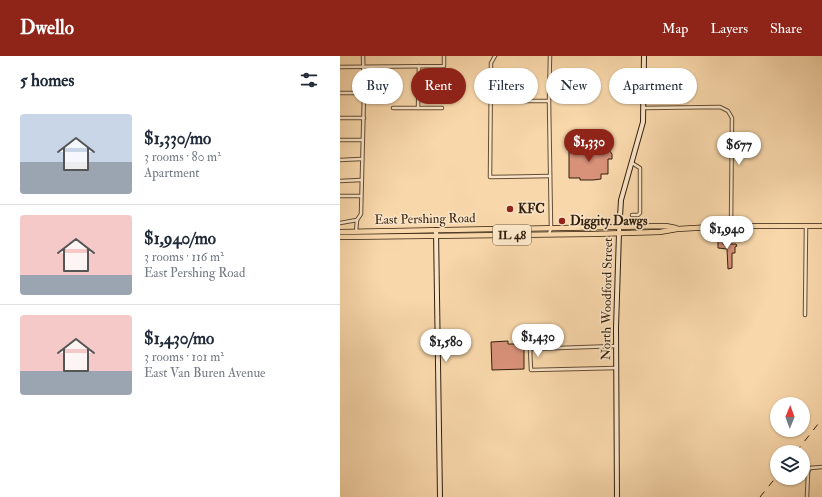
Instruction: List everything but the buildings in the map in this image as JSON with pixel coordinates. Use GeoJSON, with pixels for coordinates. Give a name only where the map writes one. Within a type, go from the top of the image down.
{"type":"FeatureCollection","features":[{"type":"Feature","properties":{"kind":"main road","name":"East Pershing Road"},"geometry":{"type":"LineString","coordinates":[[340,237],[356,234],[436,230],[666,226],[677,229]]}},
{"type":"Feature","properties":{"kind":"main road","name":"East Pershing Road"},"geometry":{"type":"LineString","coordinates":[[340,232],[356,234],[436,236],[549,235],[660,232],[677,229],[731,226],[822,226]]}},
{"type":"Feature","properties":{"kind":"street"},"geometry":{"type":"LineString","coordinates":[[363,56],[364,67]]}},
{"type":"Feature","properties":{"kind":"street"},"geometry":{"type":"LineString","coordinates":[[340,67],[444,66],[444,56]]}},
{"type":"Feature","properties":{"kind":"street"},"geometry":{"type":"LineString","coordinates":[[491,68],[491,63],[495,56]]}},
{"type":"Feature","properties":{"kind":"street"},"geometry":{"type":"LineString","coordinates":[[550,56],[550,68]]}},
{"type":"Feature","properties":{"kind":"street","name":"North Woodford Street"},"geometry":{"type":"LineString","coordinates":[[617,497],[616,302],[621,200],[639,138],[644,108],[644,56]]}},
{"type":"Feature","properties":{"kind":"street"},"geometry":{"type":"LineString","coordinates":[[418,108],[419,66]]}},
{"type":"Feature","properties":{"kind":"street"},"geometry":{"type":"LineString","coordinates":[[340,93],[352,93]]}},
{"type":"Feature","properties":{"kind":"street"},"geometry":{"type":"LineString","coordinates":[[356,234],[357,220],[361,214],[364,104]]}},
{"type":"Feature","properties":{"kind":"street"},"geometry":{"type":"LineString","coordinates":[[490,104],[490,177],[550,176]]}},
{"type":"Feature","properties":{"kind":"street"},"geometry":{"type":"LineString","coordinates":[[549,104],[551,228],[549,235]]}},
{"type":"Feature","properties":{"kind":"street"},"geometry":{"type":"LineString","coordinates":[[644,108],[720,107],[728,111],[732,118],[731,226]]}},
{"type":"Feature","properties":{"kind":"street"},"geometry":{"type":"LineString","coordinates":[[393,108],[442,108]]}},
{"type":"Feature","properties":{"kind":"street"},"geometry":{"type":"LineString","coordinates":[[340,118],[364,118]]}},
{"type":"Feature","properties":{"kind":"street"},"geometry":{"type":"LineString","coordinates":[[340,140],[362,140]]}},
{"type":"Feature","properties":{"kind":"street"},"geometry":{"type":"LineString","coordinates":[[340,160],[362,160]]}},
{"type":"Feature","properties":{"kind":"street"},"geometry":{"type":"LineString","coordinates":[[631,163],[640,168],[640,213],[638,215],[632,215]]}},
{"type":"Feature","properties":{"kind":"street"},"geometry":{"type":"LineString","coordinates":[[340,181],[361,180]]}},
{"type":"Feature","properties":{"kind":"street"},"geometry":{"type":"LineString","coordinates":[[340,196],[361,196]]}},
{"type":"Feature","properties":{"kind":"street"},"geometry":{"type":"LineString","coordinates":[[340,224],[357,220]]}},
{"type":"Feature","properties":{"kind":"street"},"geometry":{"type":"LineString","coordinates":[[805,315],[806,226]]}},
{"type":"Feature","properties":{"kind":"street"},"geometry":{"type":"LineString","coordinates":[[436,230],[440,497]]}},
{"type":"Feature","properties":{"kind":"street"},"geometry":{"type":"LineString","coordinates":[[616,368],[531,370],[530,349],[617,346]]}},
{"type":"Feature","properties":{"kind":"street"},"geometry":{"type":"LineString","coordinates":[[807,497],[807,476],[810,468],[822,467]]}},
{"type":"Feature","properties":{"kind":"railway"},"geometry":{"type":"LineString","coordinates":[[802,445],[822,419]]}},
{"type":"Feature","properties":{"kind":"railway"},"geometry":{"type":"LineString","coordinates":[[760,497],[770,485]]}},
{"type":"Feature","properties":{"kind":"place","name":"KFC"},"geometry":{"type":"Point","coordinates":[510,209]}},
{"type":"Feature","properties":{"kind":"place","name":"Diggity Dawgs"},"geometry":{"type":"Point","coordinates":[562,221]}}]}
